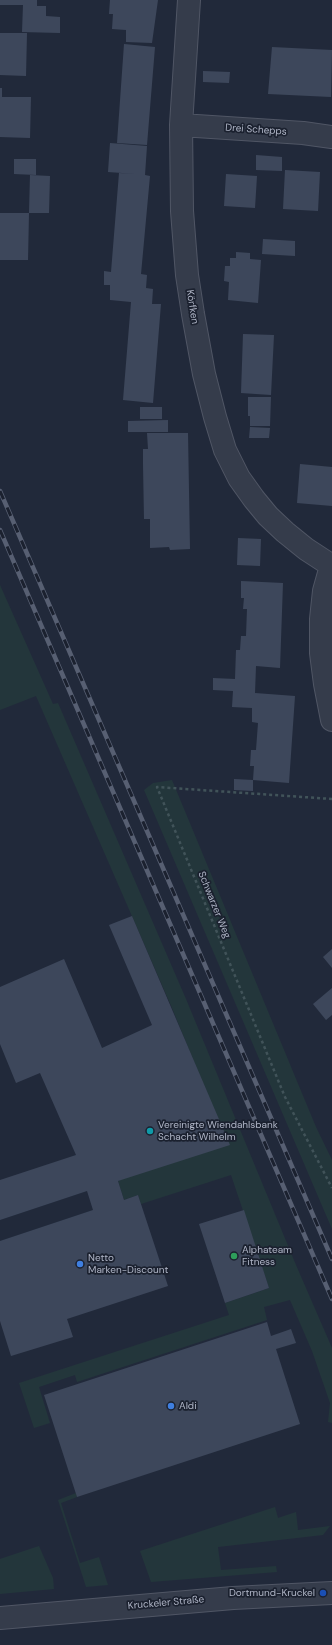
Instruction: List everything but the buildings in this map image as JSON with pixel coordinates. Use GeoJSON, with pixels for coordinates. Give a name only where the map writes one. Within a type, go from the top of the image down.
{"type":"FeatureCollection","features":[{"type":"Feature","properties":{"kind":"street","name":"Körfken"},"geometry":{"type":"LineString","coordinates":[[189,0],[181,125],[182,211],[187,275],[204,374],[225,450],[240,478],[268,516],[306,549],[331,566]]}},
{"type":"Feature","properties":{"kind":"street","name":"Drei Schepps"},"geometry":{"type":"LineString","coordinates":[[181,125],[303,133],[332,137]]}},
{"type":"Feature","properties":{"kind":"street"},"geometry":{"type":"LineString","coordinates":[[331,566],[324,591],[321,619],[321,653],[332,720]]}},
{"type":"Feature","properties":{"kind":"street","name":"Kruckeler Straße"},"geometry":{"type":"LineString","coordinates":[[0,1618],[233,1598],[332,1593]]}},
{"type":"Feature","properties":{"kind":"path","name":"Schwarzer Weg"},"geometry":{"type":"LineString","coordinates":[[332,799],[157,786],[285,1097],[332,1188]]}},
{"type":"Feature","properties":{"kind":"green space"},"geometry":{"type":"Polygon","coordinates":[[[0,585],[53,704],[58,703],[186,999],[332,1348],[332,1423],[328,1422],[330,1403],[312,1351],[290,1300],[264,1307],[267,1320],[77,1382],[75,1375],[39,1387],[50,1423],[34,1428],[19,1383],[229,1315],[225,1303],[269,1288],[231,1175],[141,1204],[138,1195],[124,1200],[118,1181],[213,1108],[172,1008],[36,696],[0,710],[0,585]]]}},
{"type":"Feature","properties":{"kind":"green space"},"geometry":{"type":"Polygon","coordinates":[[[172,780],[316,1127],[332,1160],[332,1229],[144,790],[153,783],[172,780]]]}},
{"type":"Feature","properties":{"kind":"green space"},"geometry":{"type":"Polygon","coordinates":[[[76,1493],[77,1497],[61,1503],[80,1563],[99,1557],[108,1585],[86,1587],[58,1500],[76,1493]]]}},
{"type":"Feature","properties":{"kind":"green space"},"geometry":{"type":"Polygon","coordinates":[[[275,1507],[278,1518],[296,1512],[298,1530],[330,1526],[323,1535],[218,1547],[221,1570],[276,1566],[277,1572],[151,1582],[140,1551],[275,1507]]]}},
{"type":"Feature","properties":{"kind":"green space"},"geometry":{"type":"Polygon","coordinates":[[[39,1546],[53,1578],[54,1589],[0,1594],[0,1559],[39,1546]]]}},
{"type":"Feature","properties":{"kind":"railway"},"geometry":{"type":"LineString","coordinates":[[0,491],[332,1259]]}},
{"type":"Feature","properties":{"kind":"railway"},"geometry":{"type":"LineString","coordinates":[[0,530],[332,1299]]}},
{"type":"Feature","properties":{"kind":"place","name":"Vereinigte Wiendahlsbank Schacht Wilhelm"},"geometry":{"type":"Point","coordinates":[150,1131]}},
{"type":"Feature","properties":{"kind":"place","name":"Alphateam Fitness"},"geometry":{"type":"Point","coordinates":[234,1256]}},
{"type":"Feature","properties":{"kind":"place","name":"Netto Marken-Discount"},"geometry":{"type":"Point","coordinates":[80,1264]}},
{"type":"Feature","properties":{"kind":"place","name":"Aldi"},"geometry":{"type":"Point","coordinates":[171,1406]}},
{"type":"Feature","properties":{"kind":"place","name":"Dortmund-Kruckel"},"geometry":{"type":"Point","coordinates":[323,1593]}}]}
